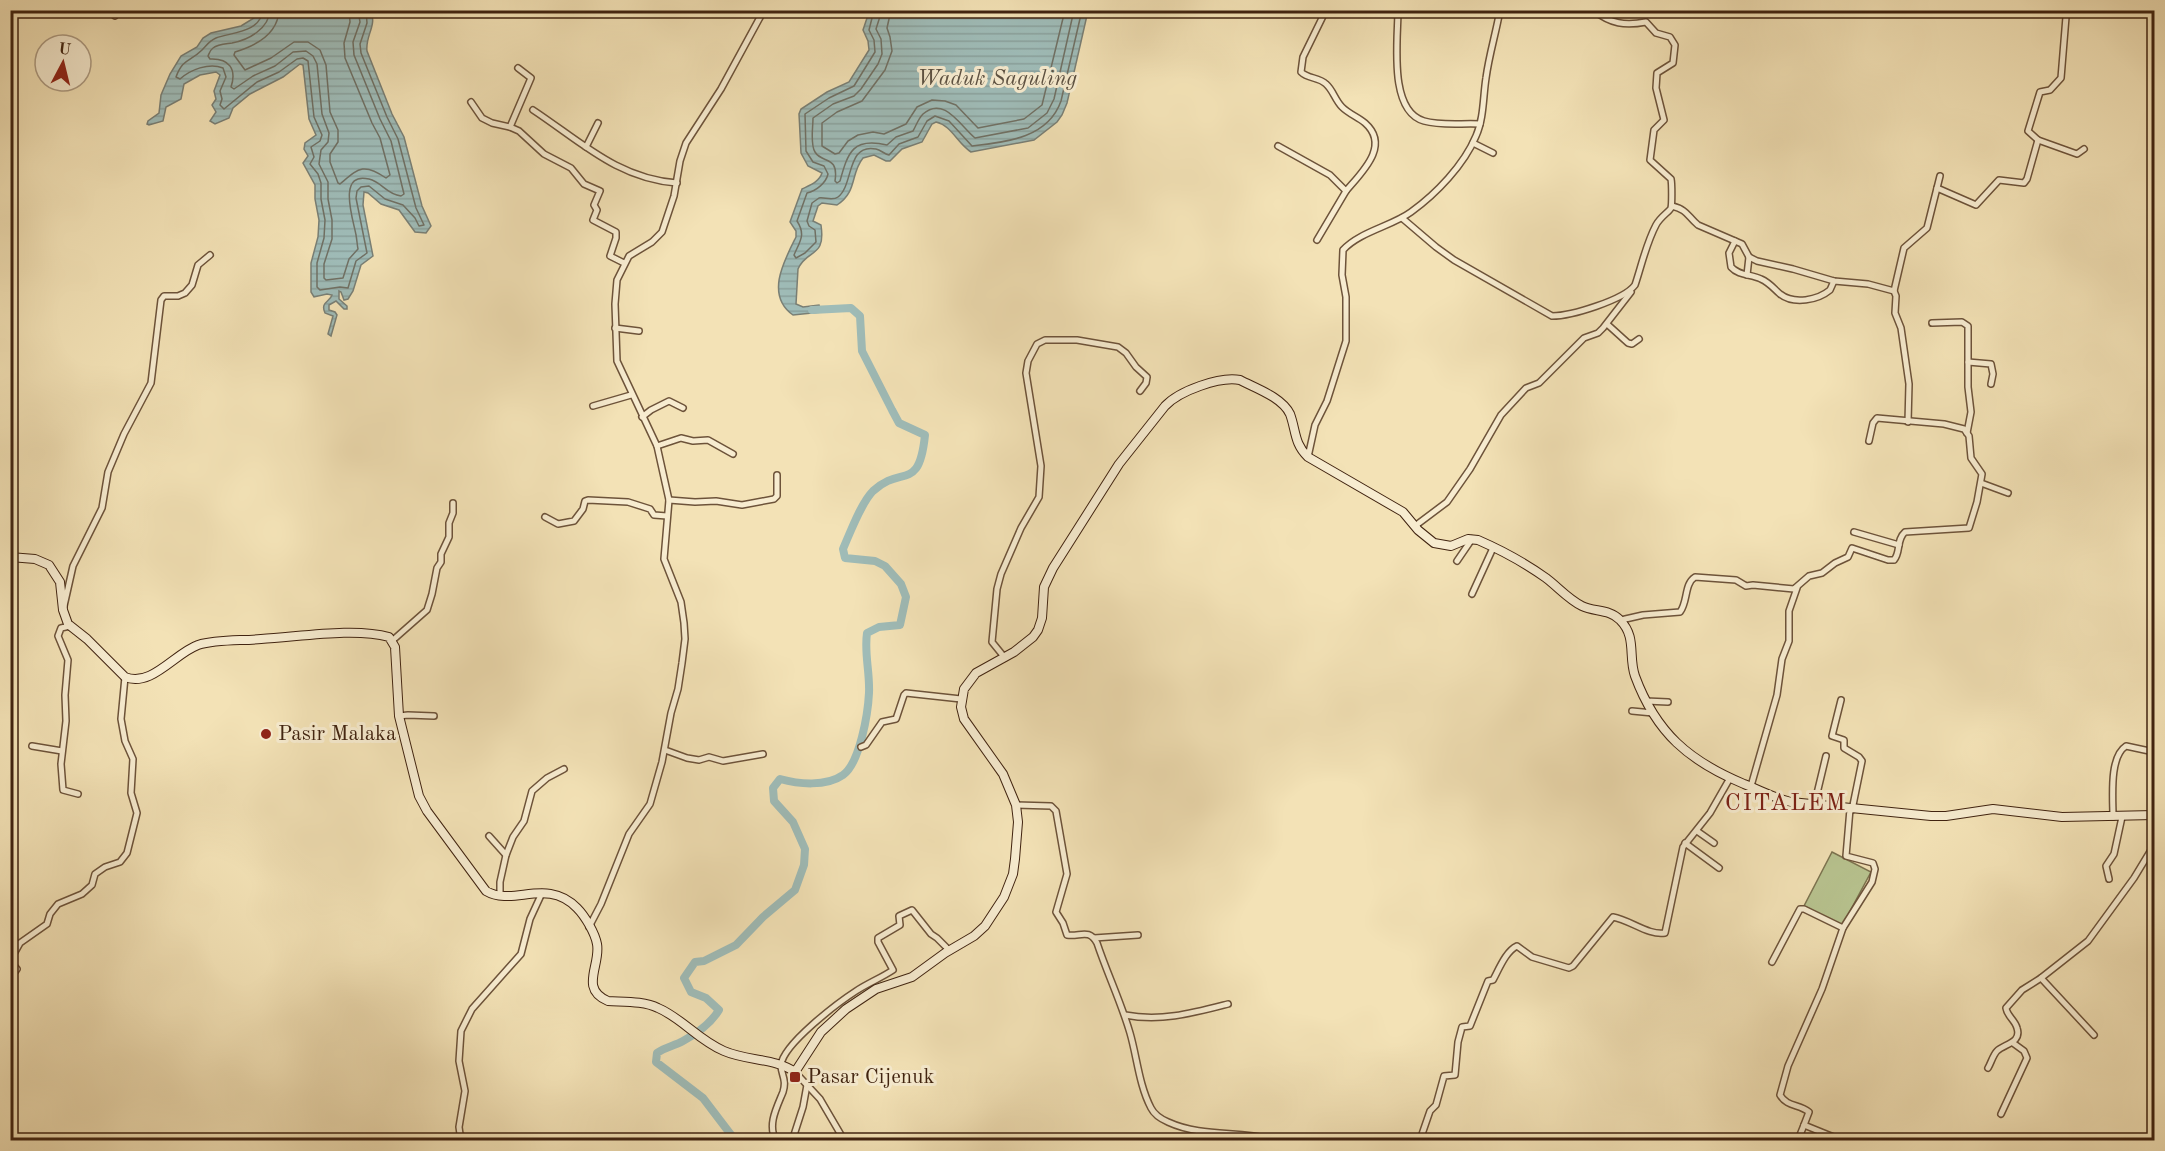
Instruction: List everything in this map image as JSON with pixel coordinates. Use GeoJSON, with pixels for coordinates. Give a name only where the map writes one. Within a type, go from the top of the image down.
{"type":"FeatureCollection","features":[{"type":"Feature","properties":{"kind":"main road"},"geometry":{"type":"LineString","coordinates":[[10,557],[35,559],[49,565],[60,582],[63,610],[71,626],[125,677],[138,680],[147,677],[183,652],[206,643],[351,633],[385,636],[393,640],[399,716],[414,780],[427,811],[482,887],[492,894],[542,893],[556,894],[566,898],[583,914],[597,941],[592,979],[599,996],[608,1001],[656,1006],[698,1037],[733,1054],[781,1065],[795,1072],[821,1032],[846,1009],[865,995],[886,984],[912,978],[945,945],[980,932],[1004,897],[1015,860],[1018,822],[1016,805],[1003,774],[964,719],[961,699],[966,685],[972,677],[1005,658],[1033,637],[1042,618],[1044,587],[1053,568],[1119,464],[1172,399],[1211,383],[1240,380],[1282,403],[1289,412],[1299,447],[1308,456],[1403,512],[1415,526],[1438,545],[1451,546],[1472,538],[1546,578],[1580,605],[1609,613],[1621,620],[1632,644],[1634,674],[1653,713],[1674,741],[1694,758],[1730,778],[1775,798],[1814,806],[1946,816],[2002,809],[2050,817],[2154,815]]}},
{"type":"Feature","properties":{"kind":"street"},"geometry":{"type":"LineString","coordinates":[[589,927],[608,888],[629,834],[650,804],[678,689],[685,639],[681,602],[664,559],[669,500],[657,446],[616,361],[617,280],[624,263],[636,251],[660,235],[677,183],[680,161],[686,143],[721,89],[764,10]]}},
{"type":"Feature","properties":{"kind":"street"},"geometry":{"type":"LineString","coordinates":[[1317,240],[1346,191],[1374,155],[1376,140],[1365,123],[1344,109],[1325,82],[1308,78],[1301,72],[1304,57],[1326,10]]}},
{"type":"Feature","properties":{"kind":"street"},"geometry":{"type":"LineString","coordinates":[[1398,10],[1397,73],[1405,105],[1417,118],[1426,122],[1480,124]]}},
{"type":"Feature","properties":{"kind":"street"},"geometry":{"type":"LineString","coordinates":[[1308,456],[1315,425],[1327,401],[1346,341],[1346,297],[1342,275],[1342,252],[1352,242],[1402,218],[1424,200],[1454,171],[1473,143],[1480,124],[1486,75],[1500,10]]}},
{"type":"Feature","properties":{"kind":"street"},"geometry":{"type":"LineString","coordinates":[[1415,526],[1431,516],[1451,497],[1501,415],[1526,388],[1539,383],[1584,338],[1598,333],[1606,324],[1635,285],[1656,224],[1672,206],[1671,179],[1650,160],[1654,130],[1664,121],[1656,88],[1657,73],[1672,65],[1675,45],[1670,37],[1656,33],[1646,22],[1625,25],[1603,18],[1593,10]]}},
{"type":"Feature","properties":{"kind":"street"},"geometry":{"type":"LineString","coordinates":[[2066,17],[2061,78],[2049,90],[2040,92],[2029,133],[2038,140],[2078,154],[2085,149]]}},
{"type":"Feature","properties":{"kind":"street"},"geometry":{"type":"LineString","coordinates":[[510,127],[531,78],[518,69]]}},
{"type":"Feature","properties":{"kind":"street"},"geometry":{"type":"LineString","coordinates":[[471,102],[486,121],[510,127],[526,137],[544,154],[571,168],[584,184],[600,192],[594,205],[597,210],[593,220],[616,232],[610,256],[624,263]]}},
{"type":"Feature","properties":{"kind":"street"},"geometry":{"type":"LineString","coordinates":[[533,110],[586,147],[629,173],[651,180],[677,183]]}},
{"type":"Feature","properties":{"kind":"street"},"geometry":{"type":"LineString","coordinates":[[586,147],[598,123]]}},
{"type":"Feature","properties":{"kind":"street"},"geometry":{"type":"LineString","coordinates":[[1937,188],[1976,205],[2000,180],[2024,183],[2038,140]]}},
{"type":"Feature","properties":{"kind":"street"},"geometry":{"type":"LineString","coordinates":[[1473,143],[1493,153]]}},
{"type":"Feature","properties":{"kind":"street"},"geometry":{"type":"LineString","coordinates":[[1278,146],[1330,175],[1346,191]]}},
{"type":"Feature","properties":{"kind":"street"},"geometry":{"type":"LineString","coordinates":[[1908,422],[1910,384],[1901,328],[1894,313],[1896,296],[1894,291],[1904,248],[1927,228],[1940,176]]}},
{"type":"Feature","properties":{"kind":"street"},"geometry":{"type":"LineString","coordinates":[[1672,206],[1687,212],[1691,220],[1698,225],[1744,246],[1749,257],[1747,275]]}},
{"type":"Feature","properties":{"kind":"street"},"geometry":{"type":"LineString","coordinates":[[1402,218],[1436,248],[1454,260],[1552,316],[1609,302],[1631,290]]}},
{"type":"Feature","properties":{"kind":"street"},"geometry":{"type":"LineString","coordinates":[[1735,241],[1729,253],[1731,267],[1739,273],[1769,283],[1783,296],[1795,300],[1808,300],[1826,294],[1834,281]]}},
{"type":"Feature","properties":{"kind":"street"},"geometry":{"type":"LineString","coordinates":[[63,610],[73,566],[102,508],[108,472],[124,434],[151,383],[161,300],[164,296],[180,296],[185,293],[192,285],[198,265],[210,255]]}},
{"type":"Feature","properties":{"kind":"street"},"geometry":{"type":"LineString","coordinates":[[1749,257],[1834,281],[1868,284],[1894,291]]}},
{"type":"Feature","properties":{"kind":"street"},"geometry":{"type":"LineString","coordinates":[[1751,786],[1778,695],[1782,660],[1789,641],[1789,611],[1797,588],[1809,576],[1822,573],[1831,565],[1848,557],[1852,548],[1891,560],[1896,557],[1901,536],[1905,532],[1969,528],[1982,472],[1971,458],[1967,433],[1971,412],[1968,387],[1967,324],[1962,322],[1932,323]]}},
{"type":"Feature","properties":{"kind":"street"},"geometry":{"type":"LineString","coordinates":[[1606,324],[1629,344],[1639,339]]}},
{"type":"Feature","properties":{"kind":"street"},"geometry":{"type":"LineString","coordinates":[[615,328],[639,331]]}},
{"type":"Feature","properties":{"kind":"street"},"geometry":{"type":"LineString","coordinates":[[1005,658],[992,642],[997,589],[1012,546],[1038,501],[1040,482],[1040,457],[1028,394],[1026,373],[1028,362],[1038,344],[1045,340],[1077,340],[1118,347],[1147,377],[1146,384],[1140,391]]}},
{"type":"Feature","properties":{"kind":"street"},"geometry":{"type":"LineString","coordinates":[[1968,362],[1991,364],[1993,369],[1991,384]]}},
{"type":"Feature","properties":{"kind":"street"},"geometry":{"type":"LineString","coordinates":[[592,406],[631,395]]}},
{"type":"Feature","properties":{"kind":"street"},"geometry":{"type":"LineString","coordinates":[[642,417],[669,401],[683,408]]}},
{"type":"Feature","properties":{"kind":"street"},"geometry":{"type":"LineString","coordinates":[[1869,441],[1875,419],[1957,426],[1967,433]]}},
{"type":"Feature","properties":{"kind":"street"},"geometry":{"type":"LineString","coordinates":[[657,446],[681,438],[694,441],[708,440],[733,454]]}},
{"type":"Feature","properties":{"kind":"street"},"geometry":{"type":"LineString","coordinates":[[669,500],[716,501],[742,505],[771,500],[777,496],[777,475]]}},
{"type":"Feature","properties":{"kind":"street"},"geometry":{"type":"LineString","coordinates":[[1981,483],[2008,493]]}},
{"type":"Feature","properties":{"kind":"street"},"geometry":{"type":"LineString","coordinates":[[545,518],[558,524],[574,521],[587,500],[628,502],[650,509],[654,515],[667,516]]}},
{"type":"Feature","properties":{"kind":"street"},"geometry":{"type":"LineString","coordinates":[[393,640],[427,610],[437,568],[441,562],[441,554],[449,537],[453,503]]}},
{"type":"Feature","properties":{"kind":"street"},"geometry":{"type":"LineString","coordinates":[[1854,532],[1899,545]]}},
{"type":"Feature","properties":{"kind":"street"},"geometry":{"type":"LineString","coordinates":[[1457,561],[1472,538]]}},
{"type":"Feature","properties":{"kind":"street"},"geometry":{"type":"LineString","coordinates":[[1472,594],[1493,548]]}},
{"type":"Feature","properties":{"kind":"street"},"geometry":{"type":"LineString","coordinates":[[1621,620],[1643,615],[1680,612],[1689,583],[1695,577],[1736,580],[1746,586],[1797,588]]}},
{"type":"Feature","properties":{"kind":"street"},"geometry":{"type":"LineString","coordinates":[[71,626],[61,628],[58,636],[68,660],[65,695],[66,721],[62,751],[63,790],[78,794]]}},
{"type":"Feature","properties":{"kind":"street"},"geometry":{"type":"LineString","coordinates":[[10,979],[17,969],[11,959],[20,944],[47,924],[50,914],[58,904],[82,894],[92,885],[95,874],[105,867],[120,862],[127,853],[137,813],[131,793],[133,759],[124,741],[121,719],[125,677]]}},
{"type":"Feature","properties":{"kind":"street"},"geometry":{"type":"LineString","coordinates":[[861,747],[866,745],[882,722],[896,719],[906,693],[961,699]]}},
{"type":"Feature","properties":{"kind":"street"},"geometry":{"type":"LineString","coordinates":[[1798,1140],[1809,1112],[1781,1098],[1782,1082],[1822,989],[1843,928],[1870,887],[1875,869],[1873,864],[1846,856],[1851,809],[1862,761],[1844,749],[1844,740],[1832,736],[1841,700]]}},
{"type":"Feature","properties":{"kind":"street"},"geometry":{"type":"LineString","coordinates":[[1647,701],[1668,702]]}},
{"type":"Feature","properties":{"kind":"street"},"geometry":{"type":"LineString","coordinates":[[1632,711],[1653,713]]}},
{"type":"Feature","properties":{"kind":"street"},"geometry":{"type":"LineString","coordinates":[[399,716],[434,716]]}},
{"type":"Feature","properties":{"kind":"street"},"geometry":{"type":"LineString","coordinates":[[32,746],[62,751]]}},
{"type":"Feature","properties":{"kind":"street"},"geometry":{"type":"LineString","coordinates":[[2112,817],[2115,762],[2120,752],[2126,746],[2154,752]]}},
{"type":"Feature","properties":{"kind":"street"},"geometry":{"type":"LineString","coordinates":[[665,750],[687,758],[699,760],[708,757],[723,761],[763,754]]}},
{"type":"Feature","properties":{"kind":"street"},"geometry":{"type":"LineString","coordinates":[[1814,806],[1826,756]]}},
{"type":"Feature","properties":{"kind":"street"},"geometry":{"type":"LineString","coordinates":[[500,895],[500,882],[506,855],[513,837],[524,820],[532,790],[547,778],[564,769]]}},
{"type":"Feature","properties":{"kind":"street"},"geometry":{"type":"LineString","coordinates":[[1420,1140],[1430,1111],[1436,1105],[1443,1076],[1455,1075],[1462,1027],[1470,1026],[1488,981],[1493,980],[1499,967],[1513,948],[1517,946],[1532,957],[1569,968],[1613,917],[1655,933],[1664,934],[1667,929],[1682,849],[1710,813],[1730,778]]}},
{"type":"Feature","properties":{"kind":"street"},"geometry":{"type":"LineString","coordinates":[[1016,805],[1051,806],[1055,809],[1061,832],[1066,874],[1056,912],[1064,923],[1067,935],[1087,933],[1094,938],[1125,1015],[1144,1090],[1152,1111],[1168,1122],[1203,1133],[1256,1136],[1275,1140]]}},
{"type":"Feature","properties":{"kind":"street"},"geometry":{"type":"LineString","coordinates":[[2109,879],[2106,866],[2114,854],[2122,817]]}},
{"type":"Feature","properties":{"kind":"street"},"geometry":{"type":"LineString","coordinates":[[1697,831],[1714,843]]}},
{"type":"Feature","properties":{"kind":"street"},"geometry":{"type":"LineString","coordinates":[[489,836],[506,855]]}},
{"type":"Feature","properties":{"kind":"street"},"geometry":{"type":"LineString","coordinates":[[1685,843],[1719,868]]}},
{"type":"Feature","properties":{"kind":"street"},"geometry":{"type":"LineString","coordinates":[[1988,1068],[1995,1053],[2013,1042],[2018,1029],[2006,1008],[2022,990],[2042,978],[2088,941],[2154,845]]}},
{"type":"Feature","properties":{"kind":"street"},"geometry":{"type":"LineString","coordinates":[[466,1140],[460,1134],[459,1127],[465,1091],[459,1061],[461,1031],[472,1010],[520,954],[530,919],[542,893]]}},
{"type":"Feature","properties":{"kind":"street"},"geometry":{"type":"LineString","coordinates":[[1772,962],[1800,909],[1843,928]]}},
{"type":"Feature","properties":{"kind":"street"},"geometry":{"type":"LineString","coordinates":[[776,1140],[773,1132],[774,1117],[785,1085],[781,1065],[789,1047],[806,1030],[856,991],[892,970],[877,939],[900,926],[899,916],[912,910],[931,934],[945,945]]}},
{"type":"Feature","properties":{"kind":"street"},"geometry":{"type":"LineString","coordinates":[[1094,938],[1138,934]]}},
{"type":"Feature","properties":{"kind":"street"},"geometry":{"type":"LineString","coordinates":[[2042,978],[2094,1035]]}},
{"type":"Feature","properties":{"kind":"street"},"geometry":{"type":"LineString","coordinates":[[1125,1015],[1150,1019],[1166,1018],[1228,1004]]}},
{"type":"Feature","properties":{"kind":"street"},"geometry":{"type":"LineString","coordinates":[[2001,1114],[2027,1058],[2013,1042]]}},
{"type":"Feature","properties":{"kind":"street"},"geometry":{"type":"LineString","coordinates":[[795,1072],[820,1099],[844,1140]]}},
{"type":"Feature","properties":{"kind":"street"},"geometry":{"type":"LineString","coordinates":[[798,1140],[795,1135],[807,1085]]}},
{"type":"Feature","properties":{"kind":"street"},"geometry":{"type":"LineString","coordinates":[[1804,1125],[1841,1140]]}},
{"type":"Feature","properties":{"kind":"green space"},"geometry":{"type":"Polygon","coordinates":[[[1832,852],[1871,872],[1842,926],[1804,906],[1832,852]]]}},
{"type":"Feature","properties":{"kind":"water"},"geometry":{"type":"Polygon","coordinates":[[[257,11],[371,11],[373,21],[367,51],[392,114],[404,137],[422,206],[431,226],[426,233],[415,232],[399,210],[381,204],[364,192],[363,205],[373,256],[361,265],[353,291],[348,299],[344,300],[339,291],[339,299],[347,306],[347,309],[336,301],[329,305],[329,310],[337,315],[331,336],[328,334],[333,316],[325,313],[324,304],[332,295],[314,297],[311,292],[311,263],[318,237],[319,220],[315,185],[303,163],[308,156],[304,149],[305,143],[316,135],[309,119],[303,65],[300,64],[283,77],[250,94],[233,108],[229,118],[215,124],[210,121],[216,112],[212,105],[216,99],[214,91],[220,75],[216,72],[200,75],[184,84],[181,99],[166,107],[163,121],[147,124],[159,113],[161,95],[181,56],[197,47],[203,38],[211,33],[241,26],[254,18],[257,11]]]}},
{"type":"Feature","properties":{"kind":"water","name":"Waduk Saguling"},"geometry":{"type":"Polygon","coordinates":[[[1088,11],[1067,103],[1062,115],[1057,122],[1034,140],[971,152],[946,127],[936,122],[932,124],[922,142],[902,149],[890,161],[874,155],[863,158],[844,200],[837,205],[822,203],[818,206],[813,221],[821,225],[821,243],[798,269],[796,304],[803,307],[819,305],[821,312],[793,315],[780,298],[778,288],[782,267],[796,237],[796,231],[790,222],[802,189],[816,181],[822,173],[808,166],[801,153],[799,114],[801,109],[827,92],[849,82],[869,50],[863,30],[869,12],[1088,11]]]}},
{"type":"Feature","properties":{"kind":"waterway"},"geometry":{"type":"LineString","coordinates":[[735,1140],[703,1098],[656,1062],[657,1053],[693,1035],[708,1024],[719,1010],[706,998],[691,992],[684,978],[695,962],[704,961],[736,945],[763,917],[795,890],[804,865],[805,849],[793,822],[774,801],[773,788],[780,779],[812,783],[836,779],[849,769],[854,760],[865,725],[868,702],[867,633],[879,627],[900,625],[906,597],[901,584],[885,566],[875,561],[845,558],[843,549],[860,510],[873,491],[883,483],[914,471],[922,453],[925,435],[899,423],[862,351],[860,316],[851,308],[812,310]]}},
{"type":"Feature","properties":{"kind":"place","name":"Pasir Malaka"},"geometry":{"type":"Point","coordinates":[266,734]}},
{"type":"Feature","properties":{"kind":"place","name":"Pasar Cijenuk"},"geometry":{"type":"Point","coordinates":[795,1077]}},
{"type":"Feature","properties":{"kind":"district","name":"CITALEM"},"geometry":{"type":"Point","coordinates":[1786,804]}}]}
